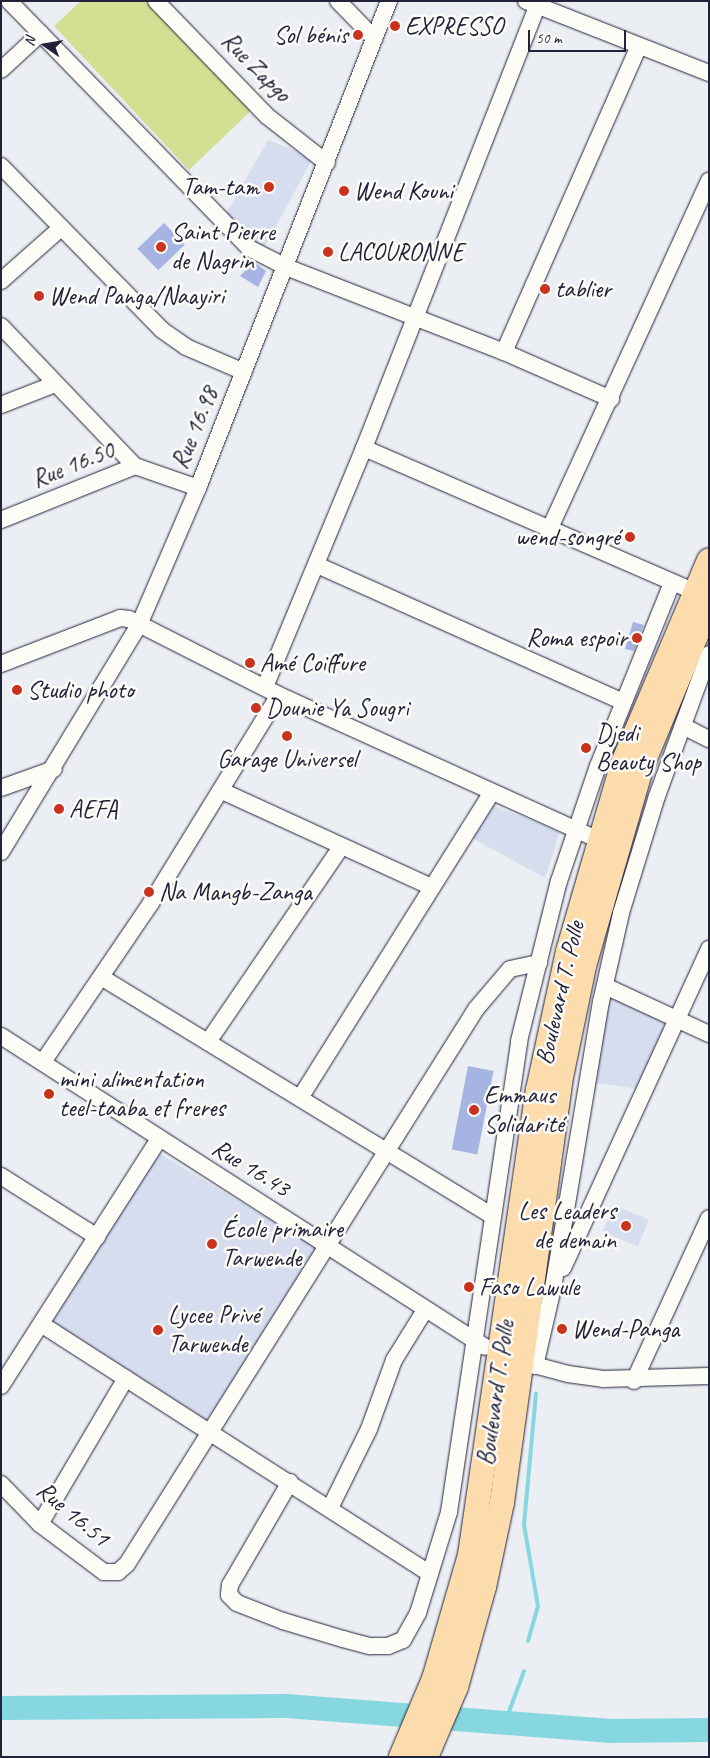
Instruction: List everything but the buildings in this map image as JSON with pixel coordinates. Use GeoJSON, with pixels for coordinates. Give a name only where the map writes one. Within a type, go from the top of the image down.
{"type":"FeatureCollection","features":[{"type":"Feature","properties":{"kind":"highway","name":"Boulevard T. Polle"},"geometry":{"type":"LineString","coordinates":[[415,1754],[456,1687],[484,1587],[502,1502],[519,1361],[560,1082],[584,966],[641,768],[700,610],[709,560]]}},
{"type":"Feature","properties":{"kind":"highway","name":"Boulevard T. Polle"},"geometry":{"type":"LineString","coordinates":[[415,1754],[434,1679],[470,1555],[519,1361],[538,1090],[568,952],[598,840],[623,762],[700,610]]}},
{"type":"Feature","properties":{"kind":"street"},"geometry":{"type":"LineString","coordinates":[[8,1],[41,32],[235,238],[286,267],[416,316],[611,399]]}},
{"type":"Feature","properties":{"kind":"street","name":"Rue Zapgo"},"geometry":{"type":"LineString","coordinates":[[156,1],[268,116],[327,163]]}},
{"type":"Feature","properties":{"kind":"street"},"geometry":{"type":"LineString","coordinates":[[338,1],[374,38]]}},
{"type":"Feature","properties":{"kind":"street","name":"Rue 16.98"},"geometry":{"type":"LineString","coordinates":[[1,852],[54,769],[139,625],[198,488],[389,1]]}},
{"type":"Feature","properties":{"kind":"street"},"geometry":{"type":"LineString","coordinates":[[43,1062],[102,977],[222,791],[272,691],[317,565],[416,316],[532,4],[709,73]]}},
{"type":"Feature","properties":{"kind":"street"},"geometry":{"type":"LineString","coordinates":[[1,70],[41,32]]}},
{"type":"Feature","properties":{"kind":"street"},"geometry":{"type":"LineString","coordinates":[[504,352],[639,46]]}},
{"type":"Feature","properties":{"kind":"street"},"geometry":{"type":"LineString","coordinates":[[1,166],[162,330],[194,352],[244,372]]}},
{"type":"Feature","properties":{"kind":"street"},"geometry":{"type":"LineString","coordinates":[[550,528],[611,399],[702,216],[709,181]]}},
{"type":"Feature","properties":{"kind":"street"},"geometry":{"type":"LineString","coordinates":[[1,281],[61,228]]}},
{"type":"Feature","properties":{"kind":"street"},"geometry":{"type":"LineString","coordinates":[[1,326],[135,466],[198,488]]}},
{"type":"Feature","properties":{"kind":"street"},"geometry":{"type":"LineString","coordinates":[[1,405],[55,384]]}},
{"type":"Feature","properties":{"kind":"street"},"geometry":{"type":"LineString","coordinates":[[364,448],[672,583],[700,610]]}},
{"type":"Feature","properties":{"kind":"street","name":"Rue 16.50"},"geometry":{"type":"LineString","coordinates":[[1,520],[135,466]]}},
{"type":"Feature","properties":{"kind":"street"},"geometry":{"type":"LineString","coordinates":[[317,565],[623,702]]}},
{"type":"Feature","properties":{"kind":"street"},"geometry":{"type":"LineString","coordinates":[[290,1482],[230,1585],[229,1595],[237,1603],[343,1640],[388,1646],[403,1640],[412,1628],[449,1512],[477,1343],[493,1216],[519,1041],[574,830],[623,702],[672,583]]}},
{"type":"Feature","properties":{"kind":"street"},"geometry":{"type":"LineString","coordinates":[[1,664],[120,618],[139,625],[272,691],[598,840]]}},
{"type":"Feature","properties":{"kind":"street"},"geometry":{"type":"LineString","coordinates":[[553,1288],[605,986],[640,845],[709,654]]}},
{"type":"Feature","properties":{"kind":"street"},"geometry":{"type":"LineString","coordinates":[[683,726],[709,739]]}},
{"type":"Feature","properties":{"kind":"street"},"geometry":{"type":"LineString","coordinates":[[1,788],[54,769]]}},
{"type":"Feature","properties":{"kind":"street"},"geometry":{"type":"LineString","coordinates":[[222,791],[432,887]]}},
{"type":"Feature","properties":{"kind":"street"},"geometry":{"type":"LineString","coordinates":[[300,1098],[492,792]]}},
{"type":"Feature","properties":{"kind":"street"},"geometry":{"type":"LineString","coordinates":[[208,1042],[341,847]]}},
{"type":"Feature","properties":{"kind":"street"},"geometry":{"type":"LineString","coordinates":[[519,1361],[709,949]]}},
{"type":"Feature","properties":{"kind":"street"},"geometry":{"type":"LineString","coordinates":[[212,1433],[386,1152],[495,984],[510,969],[539,963]]}},
{"type":"Feature","properties":{"kind":"street"},"geometry":{"type":"LineString","coordinates":[[102,977],[493,1216]]}},
{"type":"Feature","properties":{"kind":"street"},"geometry":{"type":"LineString","coordinates":[[605,986],[709,1034]]}},
{"type":"Feature","properties":{"kind":"street","name":"Rue 16.43"},"geometry":{"type":"LineString","coordinates":[[1,1036],[477,1343],[519,1361],[568,1374],[634,1381],[709,1376]]}},
{"type":"Feature","properties":{"kind":"street"},"geometry":{"type":"LineString","coordinates":[[1,1386],[158,1139]]}},
{"type":"Feature","properties":{"kind":"street"},"geometry":{"type":"LineString","coordinates":[[3,1183],[97,1237]]}},
{"type":"Feature","properties":{"kind":"street"},"geometry":{"type":"LineString","coordinates":[[634,1381],[709,1218]]}},
{"type":"Feature","properties":{"kind":"street"},"geometry":{"type":"LineString","coordinates":[[330,1508],[369,1430],[394,1360],[425,1310]]}},
{"type":"Feature","properties":{"kind":"street"},"geometry":{"type":"LineString","coordinates":[[41,1324],[290,1482],[430,1574]]}},
{"type":"Feature","properties":{"kind":"street"},"geometry":{"type":"LineString","coordinates":[[40,1524],[126,1378]]}},
{"type":"Feature","properties":{"kind":"street","name":"Rue 16.51"},"geometry":{"type":"LineString","coordinates":[[1,1484],[40,1524],[104,1572],[118,1572],[128,1564],[212,1433]]}},
{"type":"Feature","properties":{"kind":"shaded area","name":"Tam-tam"},"geometry":{"type":"Polygon","coordinates":[[[268,140],[313,158],[264,248],[223,219],[268,140]]]}},
{"type":"Feature","properties":{"kind":"shaded area"},"geometry":{"type":"Polygon","coordinates":[[[492,805],[560,832],[545,878],[472,838],[492,805]]]}},
{"type":"Feature","properties":{"kind":"shaded area"},"geometry":{"type":"Polygon","coordinates":[[[610,994],[669,1019],[638,1089],[591,1082],[610,994]]]}},
{"type":"Feature","properties":{"kind":"shaded area"},"geometry":{"type":"Polygon","coordinates":[[[155,1151],[319,1249],[268,1335],[205,1422],[49,1325],[155,1151]]]}},
{"type":"Feature","properties":{"kind":"shaded area","name":"Les Leaders de demain"},"geometry":{"type":"Polygon","coordinates":[[[614,1205],[649,1220],[638,1247],[603,1232],[614,1205]]]}},
{"type":"Feature","properties":{"kind":"green space"},"geometry":{"type":"Polygon","coordinates":[[[81,1],[156,1],[255,107],[189,170],[54,26],[81,1]]]}},
{"type":"Feature","properties":{"kind":"waterway"},"geometry":{"type":"LineString","coordinates":[[528,1641],[538,1606],[524,1525],[536,1394]]}},
{"type":"Feature","properties":{"kind":"waterway"},"geometry":{"type":"LineString","coordinates":[[506,1720],[524,1671]]}},
{"type":"Feature","properties":{"kind":"waterway"},"geometry":{"type":"LineString","coordinates":[[1,1708],[286,1706],[608,1731],[709,1730]]}},
{"type":"Feature","properties":{"kind":"place","name":"EXPRESSO"},"geometry":{"type":"Point","coordinates":[395,26]}},
{"type":"Feature","properties":{"kind":"place","name":"Sol bénis"},"geometry":{"type":"Point","coordinates":[358,35]}},
{"type":"Feature","properties":{"kind":"place","name":"Tam-tam"},"geometry":{"type":"Point","coordinates":[269,187]}},
{"type":"Feature","properties":{"kind":"place","name":"Wend Kouni"},"geometry":{"type":"Point","coordinates":[344,191]}},
{"type":"Feature","properties":{"kind":"place","name":"Saint Pierre de Nagrin"},"geometry":{"type":"Point","coordinates":[161,247]}},
{"type":"Feature","properties":{"kind":"place","name":"LACOURONNE"},"geometry":{"type":"Point","coordinates":[328,252]}},
{"type":"Feature","properties":{"kind":"place","name":"tablier"},"geometry":{"type":"Point","coordinates":[545,289]}},
{"type":"Feature","properties":{"kind":"place","name":"Wend Panga/Naayiri"},"geometry":{"type":"Point","coordinates":[39,296]}},
{"type":"Feature","properties":{"kind":"place","name":"wend-songré"},"geometry":{"type":"Point","coordinates":[630,537]}},
{"type":"Feature","properties":{"kind":"place","name":"Roma espoir"},"geometry":{"type":"Point","coordinates":[637,638]}},
{"type":"Feature","properties":{"kind":"place","name":"Amé Coiffure"},"geometry":{"type":"Point","coordinates":[250,663]}},
{"type":"Feature","properties":{"kind":"place","name":"Studio photo"},"geometry":{"type":"Point","coordinates":[17,690]}},
{"type":"Feature","properties":{"kind":"place","name":"Dounie Ya Sougri"},"geometry":{"type":"Point","coordinates":[256,708]}},
{"type":"Feature","properties":{"kind":"place","name":"Garage Universel"},"geometry":{"type":"Point","coordinates":[287,736]}},
{"type":"Feature","properties":{"kind":"place","name":"Djedi Beauty Shop"},"geometry":{"type":"Point","coordinates":[586,748]}},
{"type":"Feature","properties":{"kind":"place","name":"AEFA"},"geometry":{"type":"Point","coordinates":[59,809]}},
{"type":"Feature","properties":{"kind":"place","name":"Na Mangb-Zanga"},"geometry":{"type":"Point","coordinates":[149,892]}},
{"type":"Feature","properties":{"kind":"place","name":"mini alimentation teel-taaba et freres"},"geometry":{"type":"Point","coordinates":[49,1094]}},
{"type":"Feature","properties":{"kind":"place","name":"Emmaus Solidarité"},"geometry":{"type":"Point","coordinates":[474,1110]}},
{"type":"Feature","properties":{"kind":"place","name":"Les Leaders de demain"},"geometry":{"type":"Point","coordinates":[626,1226]}},
{"type":"Feature","properties":{"kind":"place","name":"École primaire Tarwende"},"geometry":{"type":"Point","coordinates":[212,1244]}},
{"type":"Feature","properties":{"kind":"place","name":"Faso Lawule"},"geometry":{"type":"Point","coordinates":[469,1287]}},
{"type":"Feature","properties":{"kind":"place","name":"Wend-Panga"},"geometry":{"type":"Point","coordinates":[562,1329]}},
{"type":"Feature","properties":{"kind":"place","name":"Lycee Privé Tarwende"},"geometry":{"type":"Point","coordinates":[158,1330]}}]}
